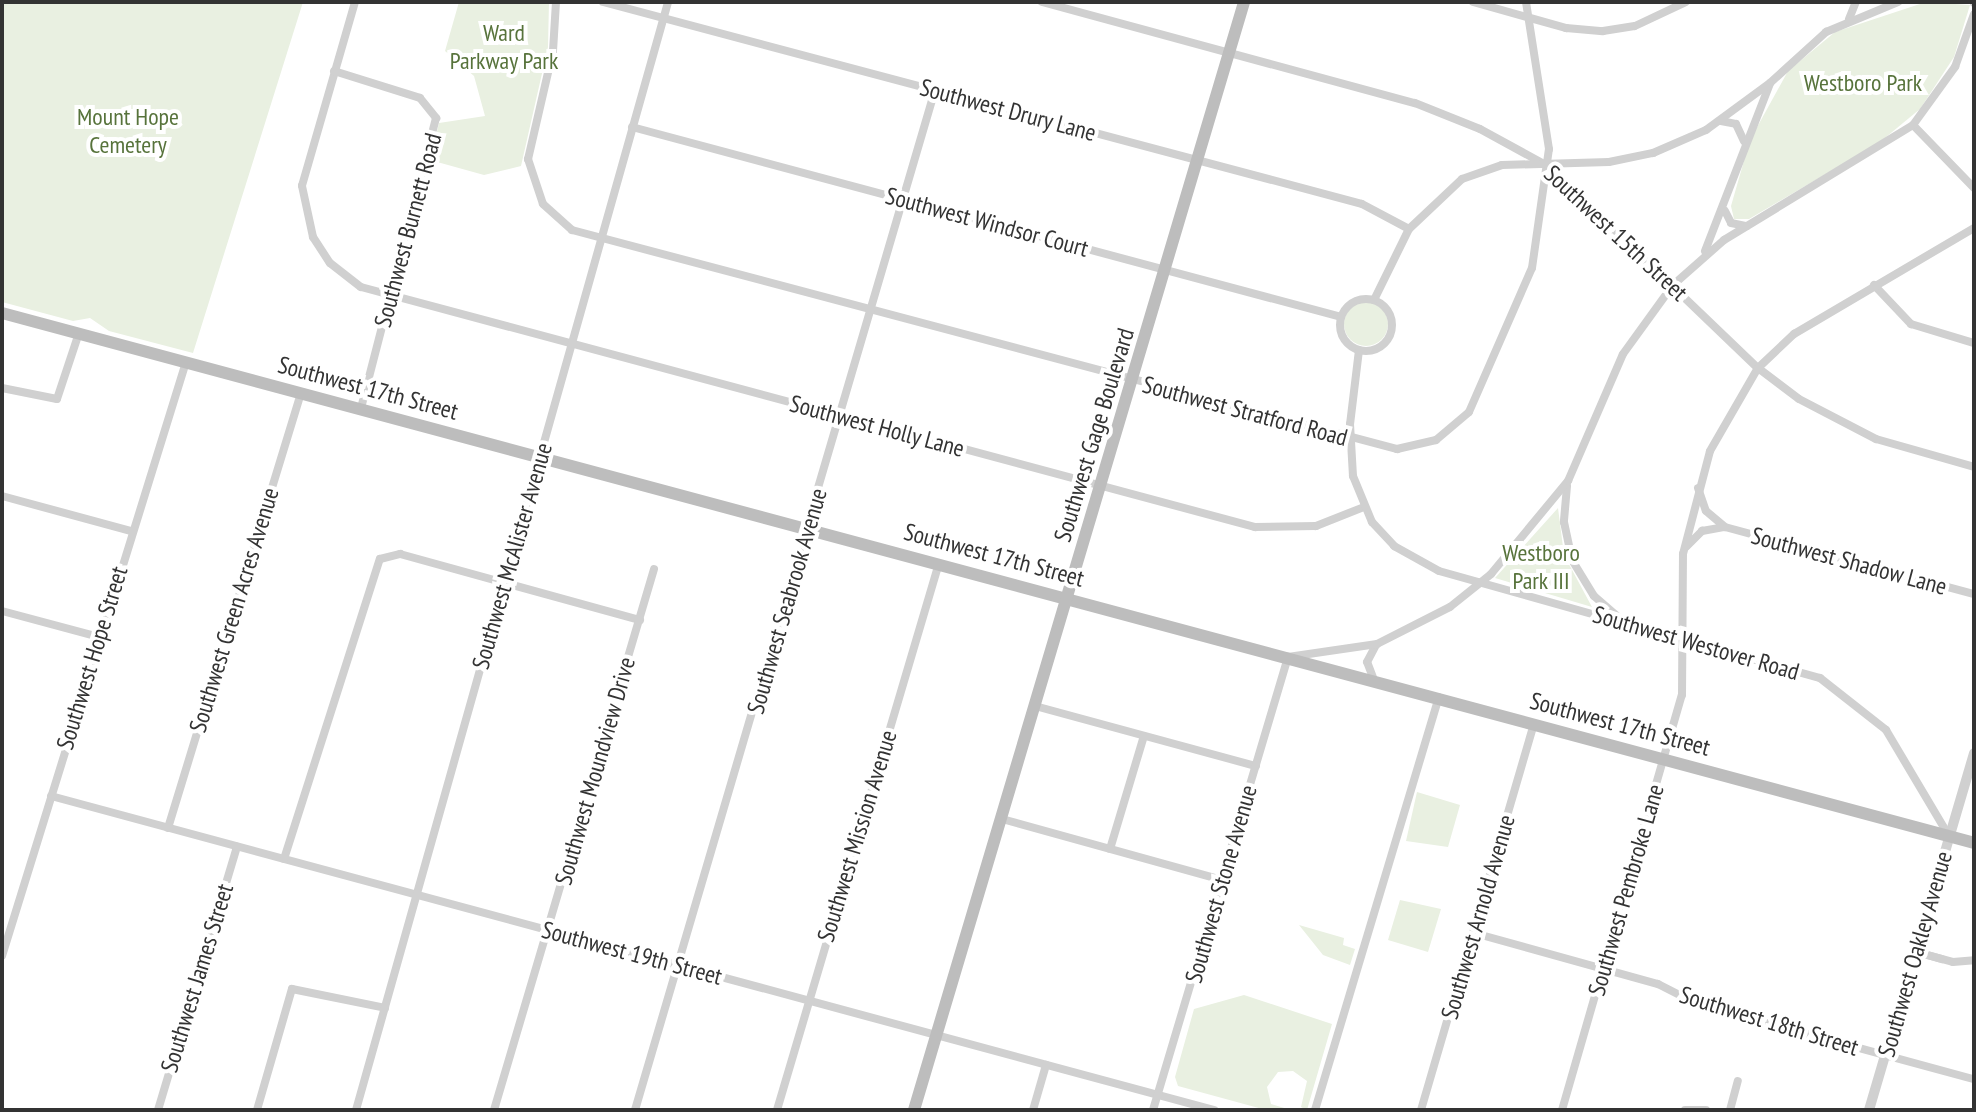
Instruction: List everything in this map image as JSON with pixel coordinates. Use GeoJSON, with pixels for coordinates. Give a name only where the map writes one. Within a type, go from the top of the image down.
{"type":"FeatureCollection","features":[{"type":"Feature","properties":{"kind":"main road","name":"Southwest Gage Boulevard"},"geometry":{"type":"LineString","coordinates":[[914,1110],[1200,160],[1244,2]]}},
{"type":"Feature","properties":{"kind":"main road","name":"Southwest 17th Street"},"geometry":{"type":"LineString","coordinates":[[2,313],[1974,843]]}},
{"type":"Feature","properties":{"kind":"street","name":"Southwest Holly Lane"},"geometry":{"type":"LineString","coordinates":[[355,2],[306,161],[304,210],[330,263],[354,283],[390,298],[1263,529],[1316,526],[1364,507]]}},
{"type":"Feature","properties":{"kind":"street","name":"Southwest Stratford Road"},"geometry":{"type":"LineString","coordinates":[[556,2],[553,51],[530,137],[529,172],[551,214],[600,239],[1350,440],[1397,449],[1419,445],[1448,432],[1469,412],[1532,268],[1548,188],[1547,120],[1526,2]]}},
{"type":"Feature","properties":{"kind":"street","name":"Southwest Drury Lane"},"geometry":{"type":"LineString","coordinates":[[603,2],[1362,204],[1409,229]]}},
{"type":"Feature","properties":{"kind":"street","name":"Southwest McAlister Avenue"},"geometry":{"type":"LineString","coordinates":[[356,1110],[668,2]]}},
{"type":"Feature","properties":{"kind":"street","name":"Southwest 15th Street"},"geometry":{"type":"LineString","coordinates":[[1042,2],[1415,103],[1546,165],[1758,368],[1799,399],[1876,439],[1974,467]]}},
{"type":"Feature","properties":{"kind":"street"},"geometry":{"type":"LineString","coordinates":[[1473,2],[1566,28],[1616,30],[1686,2]]}},
{"type":"Feature","properties":{"kind":"street"},"geometry":{"type":"LineString","coordinates":[[1848,20],[1856,2]]}},
{"type":"Feature","properties":{"kind":"street"},"geometry":{"type":"LineString","coordinates":[[1374,300],[1409,229],[1462,179],[1502,165],[1546,165],[1653,153],[1721,121],[1770,83],[1813,41],[1848,20],[1898,2]]}},
{"type":"Feature","properties":{"kind":"street"},"geometry":{"type":"LineString","coordinates":[[1288,657],[1377,644],[1428,620],[1481,583],[1568,481],[1623,354],[1673,285],[1702,255],[1913,125],[1944,88],[1974,14]]}},
{"type":"Feature","properties":{"kind":"street","name":"Southwest Burnett Road"},"geometry":{"type":"LineString","coordinates":[[334,71],[420,98],[435,113],[361,409]]}},
{"type":"Feature","properties":{"kind":"street"},"geometry":{"type":"LineString","coordinates":[[1702,255],[1725,210],[1744,142],[1770,83]]}},
{"type":"Feature","properties":{"kind":"street","name":"Southwest Seabrook Avenue"},"geometry":{"type":"LineString","coordinates":[[635,1110],[810,528],[901,199],[935,90]]}},
{"type":"Feature","properties":{"kind":"street"},"geometry":{"type":"LineString","coordinates":[[1721,121],[1736,124],[1744,142]]}},
{"type":"Feature","properties":{"kind":"street"},"geometry":{"type":"LineString","coordinates":[[1913,125],[1974,188]]}},
{"type":"Feature","properties":{"kind":"street","name":"Southwest Windsor Court"},"geometry":{"type":"LineString","coordinates":[[632,127],[1341,317]]}},
{"type":"Feature","properties":{"kind":"street"},"geometry":{"type":"LineString","coordinates":[[1725,210],[1731,223],[1749,226]]}},
{"type":"Feature","properties":{"kind":"street","name":"Southwest Pembroke Lane"},"geometry":{"type":"LineString","coordinates":[[1562,1110],[1682,695],[1685,638],[1683,554],[1698,483],[1758,368],[1794,334],[1974,228]]}},
{"type":"Feature","properties":{"kind":"street"},"geometry":{"type":"LineString","coordinates":[[1874,285],[1911,324],[1974,343]]}},
{"type":"Feature","properties":{"kind":"street"},"geometry":{"type":"LineString","coordinates":[[1374,300],[1388,310],[1391,332],[1378,347],[1359,350],[1342,335],[1341,317],[1356,301],[1374,300]]}},
{"type":"Feature","properties":{"kind":"street"},"geometry":{"type":"LineString","coordinates":[[2,388],[57,399],[79,333]]}},
{"type":"Feature","properties":{"kind":"street","name":"Southwest Westover Road"},"geometry":{"type":"LineString","coordinates":[[1359,350],[1350,440],[1364,507],[1384,537],[1407,556],[1481,583],[1799,670],[1852,698],[1895,742],[1949,836]]}},
{"type":"Feature","properties":{"kind":"street","name":"Southwest Hope Street"},"geometry":{"type":"LineString","coordinates":[[2,956],[131,531],[186,362]]}},
{"type":"Feature","properties":{"kind":"street","name":"Southwest Green Acres Avenue"},"geometry":{"type":"LineString","coordinates":[[168,828],[301,393]]}},
{"type":"Feature","properties":{"kind":"street"},"geometry":{"type":"LineString","coordinates":[[1568,481],[1564,522],[1572,560],[1594,596],[1626,623]]}},
{"type":"Feature","properties":{"kind":"street","name":"Southwest Shadow Lane"},"geometry":{"type":"LineString","coordinates":[[1698,483],[1706,511],[1725,527],[1974,594]]}},
{"type":"Feature","properties":{"kind":"street"},"geometry":{"type":"LineString","coordinates":[[2,496],[131,531]]}},
{"type":"Feature","properties":{"kind":"street","name":"Southwest Shadow Lane"},"geometry":{"type":"LineString","coordinates":[[1683,554],[1694,536],[1725,527]]}},
{"type":"Feature","properties":{"kind":"street"},"geometry":{"type":"LineString","coordinates":[[284,859],[373,568],[397,554],[640,620]]}},
{"type":"Feature","properties":{"kind":"street","name":"Southwest Mission Avenue"},"geometry":{"type":"LineString","coordinates":[[777,1110],[939,563]]}},
{"type":"Feature","properties":{"kind":"street","name":"Southwest Moundview Drive"},"geometry":{"type":"LineString","coordinates":[[494,1110],[654,569]]}},
{"type":"Feature","properties":{"kind":"street"},"geometry":{"type":"LineString","coordinates":[[2,611],[99,637]]}},
{"type":"Feature","properties":{"kind":"street"},"geometry":{"type":"LineString","coordinates":[[1374,680],[1367,662],[1377,644]]}},
{"type":"Feature","properties":{"kind":"street","name":"Southwest Stone Avenue"},"geometry":{"type":"LineString","coordinates":[[1153,1110],[1288,657]]}},
{"type":"Feature","properties":{"kind":"street"},"geometry":{"type":"LineString","coordinates":[[1315,1110],[1439,697]]}},
{"type":"Feature","properties":{"kind":"street"},"geometry":{"type":"LineString","coordinates":[[1035,706],[1256,766]]}},
{"type":"Feature","properties":{"kind":"street","name":"Southwest Arnold Avenue"},"geometry":{"type":"LineString","coordinates":[[1421,1110],[1534,724]]}},
{"type":"Feature","properties":{"kind":"street"},"geometry":{"type":"LineString","coordinates":[[1110,849],[1144,736]]}},
{"type":"Feature","properties":{"kind":"street","name":"Southwest Oakley Avenue"},"geometry":{"type":"LineString","coordinates":[[1869,1110],[1974,753]]}},
{"type":"Feature","properties":{"kind":"street","name":"Southwest 19th Street"},"geometry":{"type":"LineString","coordinates":[[51,796],[1214,1110]]}},
{"type":"Feature","properties":{"kind":"street"},"geometry":{"type":"LineString","coordinates":[[1002,819],[1222,880]]}},
{"type":"Feature","properties":{"kind":"street","name":"Southwest James Street"},"geometry":{"type":"LineString","coordinates":[[158,1110],[237,847]]}},
{"type":"Feature","properties":{"kind":"street","name":"Southwest 18th Street"},"geometry":{"type":"LineString","coordinates":[[1474,933],[1658,984],[1697,1004],[1974,1079]]}},
{"type":"Feature","properties":{"kind":"street"},"geometry":{"type":"LineString","coordinates":[[1916,952],[1942,959],[1974,960]]}},
{"type":"Feature","properties":{"kind":"street"},"geometry":{"type":"LineString","coordinates":[[257,1110],[295,987],[385,1008]]}},
{"type":"Feature","properties":{"kind":"street"},"geometry":{"type":"LineString","coordinates":[[1033,1110],[1046,1065]]}},
{"type":"Feature","properties":{"kind":"street"},"geometry":{"type":"LineString","coordinates":[[1730,1110],[1738,1081]]}},
{"type":"Feature","properties":{"kind":"street"},"geometry":{"type":"LineString","coordinates":[[1685,1110],[1706,1110]]}},
{"type":"Feature","properties":{"kind":"green space","name":"Mount Hope Cemetery"},"geometry":{"type":"Polygon","coordinates":[[[2,2],[303,2],[193,353],[109,331],[90,318],[73,321],[2,302],[2,2]]]}},
{"type":"Feature","properties":{"kind":"green space","name":"Ward Parkway Park"},"geometry":{"type":"Polygon","coordinates":[[[459,2],[549,2],[548,47],[521,166],[484,175],[430,160],[439,123],[485,116],[474,76],[445,51],[459,2]]]}},
{"type":"Feature","properties":{"kind":"green space","name":"Westboro Park"},"geometry":{"type":"Polygon","coordinates":[[[1926,2],[1970,5],[1954,57],[1920,109],[1880,142],[1749,219],[1734,219],[1731,206],[1750,140],[1788,71],[1835,32],[1926,2]]]}},
{"type":"Feature","properties":{"kind":"green space"},"geometry":{"type":"Polygon","coordinates":[[[1366,302],[1382,308],[1388,324],[1382,340],[1366,346],[1350,340],[1344,324],[1350,308],[1366,302]]]}},
{"type":"Feature","properties":{"kind":"green space","name":"Westboro Park III"},"geometry":{"type":"Polygon","coordinates":[[[1558,508],[1564,555],[1592,607],[1495,578],[1558,508]]]}},
{"type":"Feature","properties":{"kind":"green space"},"geometry":{"type":"Polygon","coordinates":[[[1417,792],[1460,805],[1448,847],[1406,841],[1417,792]]]}},
{"type":"Feature","properties":{"kind":"green space"},"geometry":{"type":"Polygon","coordinates":[[[1400,900],[1441,909],[1428,952],[1388,940],[1400,900]]]}},
{"type":"Feature","properties":{"kind":"green space"},"geometry":{"type":"Polygon","coordinates":[[[1299,925],[1344,938],[1343,945],[1355,949],[1350,965],[1323,955],[1299,925]]]}},
{"type":"Feature","properties":{"kind":"green space"},"geometry":{"type":"Polygon","coordinates":[[[1244,995],[1332,1024],[1307,1110],[1301,1107],[1307,1081],[1293,1071],[1278,1072],[1267,1087],[1271,1104],[1291,1110],[1266,1110],[1178,1086],[1175,1077],[1194,1009],[1244,995]]]}}]}
